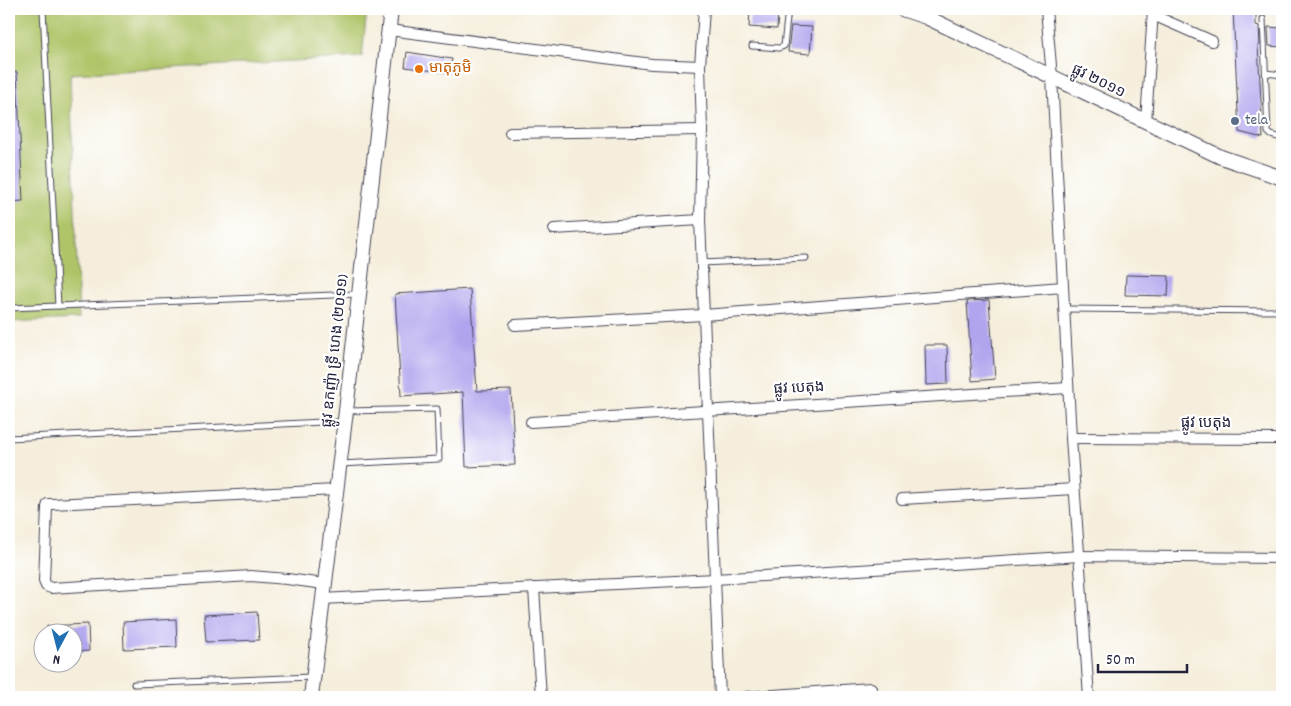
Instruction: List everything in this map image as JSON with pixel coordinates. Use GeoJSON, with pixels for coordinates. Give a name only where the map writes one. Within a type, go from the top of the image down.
{"type":"FeatureCollection","features":[{"type":"Feature","properties":{"kind":"main road","name":"ផ្លូវ ឧកញ៉ា ទ្រី ហេង (២០១១)"},"geometry":{"type":"LineString","coordinates":[[311,697],[391,9]]}},
{"type":"Feature","properties":{"kind":"main road","name":"ផ្លូវ ២០១១"},"geometry":{"type":"LineString","coordinates":[[902,9],[926,17],[1221,157],[1282,178]]}},
{"type":"Feature","properties":{"kind":"street"},"geometry":{"type":"LineString","coordinates":[[704,9],[700,66],[702,130],[700,220],[720,697]]}},
{"type":"Feature","properties":{"kind":"street"},"geometry":{"type":"LineString","coordinates":[[1046,9],[1052,77],[1074,489],[1089,697]]}},
{"type":"Feature","properties":{"kind":"street"},"geometry":{"type":"LineString","coordinates":[[1146,123],[1153,12],[1212,41]]}},
{"type":"Feature","properties":{"kind":"street"},"geometry":{"type":"LineString","coordinates":[[388,30],[652,64],[700,66]]}},
{"type":"Feature","properties":{"kind":"street"},"geometry":{"type":"LineString","coordinates":[[510,133],[702,130]]}},
{"type":"Feature","properties":{"kind":"street"},"geometry":{"type":"LineString","coordinates":[[554,230],[700,220]]}},
{"type":"Feature","properties":{"kind":"street"},"geometry":{"type":"LineString","coordinates":[[515,325],[704,315],[1063,287]]}},
{"type":"Feature","properties":{"kind":"street","name":"ផ្លូវ បេតុង"},"geometry":{"type":"LineString","coordinates":[[532,422],[1068,388]]}},
{"type":"Feature","properties":{"kind":"street","name":"ផ្លូវ បេតុង"},"geometry":{"type":"LineString","coordinates":[[1071,438],[1282,439]]}},
{"type":"Feature","properties":{"kind":"street"},"geometry":{"type":"LineString","coordinates":[[902,499],[1074,489]]}},
{"type":"Feature","properties":{"kind":"street"},"geometry":{"type":"LineString","coordinates":[[324,584],[251,576],[51,588],[46,586],[44,581],[47,507],[48,504],[336,490]]}},
{"type":"Feature","properties":{"kind":"street"},"geometry":{"type":"LineString","coordinates":[[322,599],[715,579],[1080,556],[1282,558]]}},
{"type":"Feature","properties":{"kind":"street"},"geometry":{"type":"LineString","coordinates":[[534,588],[541,697]]}},
{"type":"Feature","properties":{"kind":"street"},"geometry":{"type":"LineString","coordinates":[[746,697],[871,688]]}},
{"type":"Feature","properties":{"kind":"lane"},"geometry":{"type":"LineString","coordinates":[[43,9],[58,306]]}},
{"type":"Feature","properties":{"kind":"lane"},"geometry":{"type":"LineString","coordinates":[[752,46],[779,48],[784,46],[788,9]]}},
{"type":"Feature","properties":{"kind":"lane"},"geometry":{"type":"LineString","coordinates":[[1263,19],[1268,132],[1271,135],[1282,138]]}},
{"type":"Feature","properties":{"kind":"lane"},"geometry":{"type":"LineString","coordinates":[[1266,73],[1282,75]]}},
{"type":"Feature","properties":{"kind":"lane"},"geometry":{"type":"LineString","coordinates":[[702,263],[806,258]]}},
{"type":"Feature","properties":{"kind":"lane"},"geometry":{"type":"LineString","coordinates":[[9,308],[358,294]]}},
{"type":"Feature","properties":{"kind":"lane"},"geometry":{"type":"LineString","coordinates":[[1064,309],[1282,311]]}},
{"type":"Feature","properties":{"kind":"lane"},"geometry":{"type":"LineString","coordinates":[[9,438],[322,422],[370,411],[437,409],[439,458],[339,464]]}},
{"type":"Feature","properties":{"kind":"lane"},"geometry":{"type":"LineString","coordinates":[[134,684],[313,677]]}},
{"type":"Feature","properties":{"kind":"green space"},"geometry":{"type":"Polygon","coordinates":[[[9,9],[367,9],[362,57],[70,74],[79,319],[9,322],[9,9]]]}},
{"type":"Feature","properties":{"kind":"building"},"geometry":{"type":"Polygon","coordinates":[[[750,9],[778,9],[777,29],[749,27],[750,9]]]}},
{"type":"Feature","properties":{"kind":"building"},"geometry":{"type":"Polygon","coordinates":[[[1233,9],[1256,9],[1256,25],[1259,26],[1260,45],[1258,45],[1263,138],[1239,132],[1233,9]]]}},
{"type":"Feature","properties":{"kind":"building"},"geometry":{"type":"Polygon","coordinates":[[[791,26],[812,27],[810,54],[788,52],[791,26]]]}},
{"type":"Feature","properties":{"kind":"building"},"geometry":{"type":"Polygon","coordinates":[[[1268,27],[1282,28],[1282,47],[1269,46],[1268,27]]]}},
{"type":"Feature","properties":{"kind":"building"},"geometry":{"type":"Polygon","coordinates":[[[407,52],[452,59],[450,73],[405,67],[407,52]]]}},
{"type":"Feature","properties":{"kind":"building"},"geometry":{"type":"Polygon","coordinates":[[[9,72],[17,72],[23,201],[9,202],[9,72]]]}},
{"type":"Feature","properties":{"kind":"building"},"geometry":{"type":"Polygon","coordinates":[[[1126,275],[1169,276],[1168,296],[1125,295],[1126,275]]]}},
{"type":"Feature","properties":{"kind":"building"},"geometry":{"type":"Polygon","coordinates":[[[470,289],[477,391],[511,390],[515,465],[466,467],[463,392],[401,396],[395,294],[470,289]]]}},
{"type":"Feature","properties":{"kind":"building"},"geometry":{"type":"Polygon","coordinates":[[[989,300],[995,379],[972,381],[967,301],[989,300]]]}},
{"type":"Feature","properties":{"kind":"building"},"geometry":{"type":"Polygon","coordinates":[[[925,345],[947,345],[948,384],[926,385],[925,345]]]}},
{"type":"Feature","properties":{"kind":"building"},"geometry":{"type":"Polygon","coordinates":[[[257,612],[259,640],[206,642],[204,615],[257,612]]]}},
{"type":"Feature","properties":{"kind":"building"},"geometry":{"type":"Polygon","coordinates":[[[176,619],[177,647],[124,649],[123,622],[176,619]]]}},
{"type":"Feature","properties":{"kind":"building"},"geometry":{"type":"Polygon","coordinates":[[[82,624],[88,624],[89,651],[82,651],[82,624]]]}},
{"type":"Feature","properties":{"kind":"place","name":"មាតុភូមិ"},"geometry":{"type":"Point","coordinates":[419,69]}},
{"type":"Feature","properties":{"kind":"place","name":"tela"},"geometry":{"type":"Point","coordinates":[1235,121]}}]}
